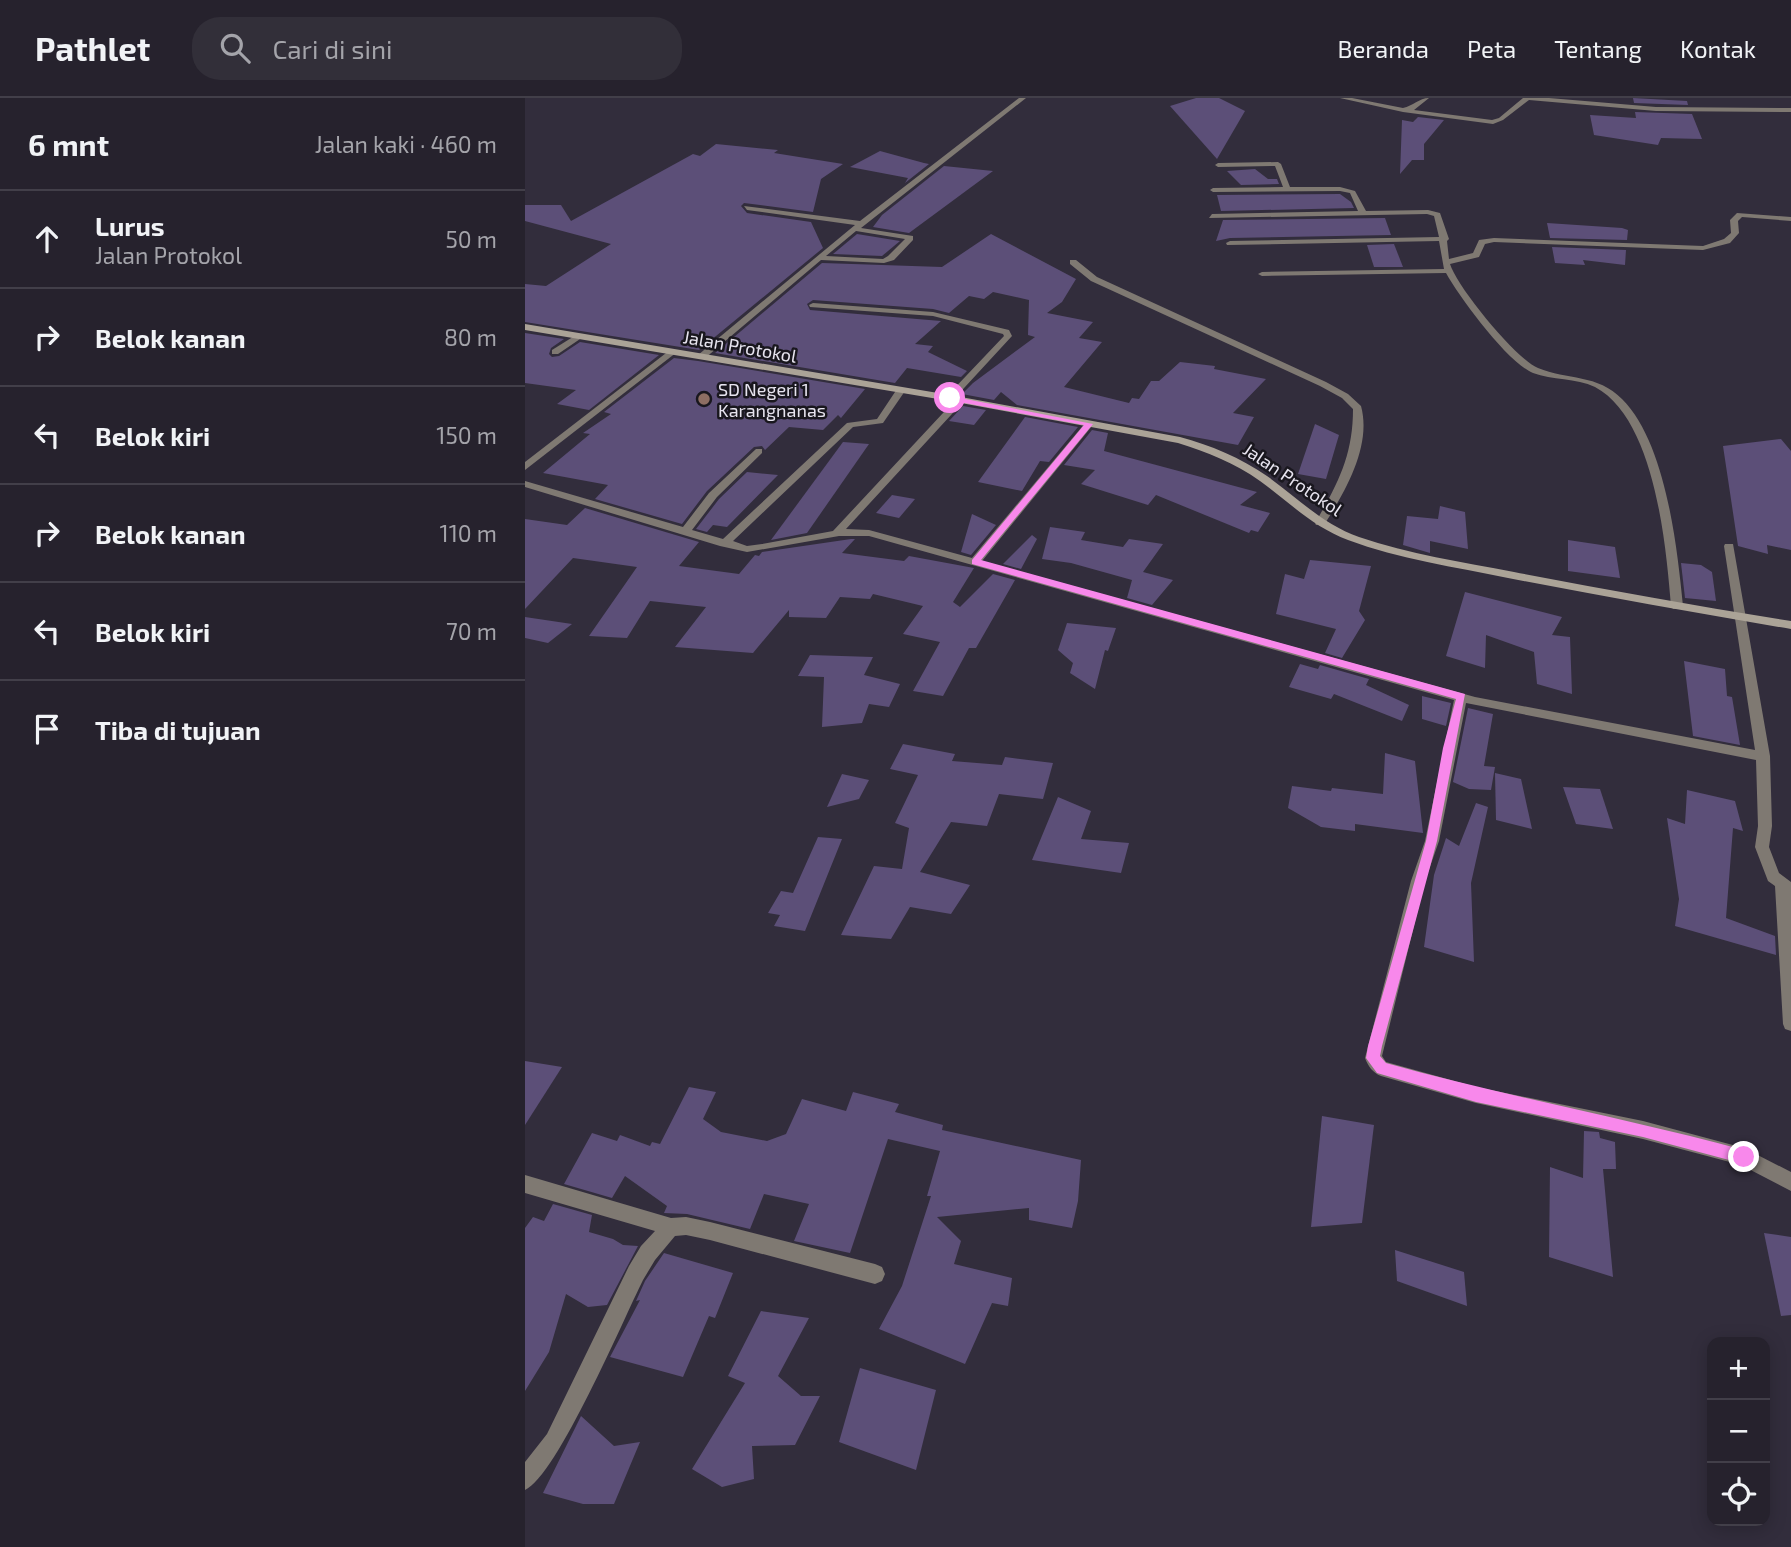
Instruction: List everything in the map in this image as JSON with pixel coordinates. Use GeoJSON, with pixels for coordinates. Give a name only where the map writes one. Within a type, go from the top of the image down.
{"type":"FeatureCollection","features":[{"type":"Feature","properties":{"kind":"street"},"geometry":{"type":"LineString","coordinates":[[701,358],[858,227],[1023,98]]}},
{"type":"Feature","properties":{"kind":"street"},"geometry":{"type":"LineString","coordinates":[[1343,98],[1403,110],[1493,122],[1528,98],[1679,110],[1791,110]]}},
{"type":"Feature","properties":{"kind":"street"},"geometry":{"type":"LineString","coordinates":[[1403,110],[1412,108],[1426,98]]}},
{"type":"Feature","properties":{"kind":"street"},"geometry":{"type":"LineString","coordinates":[[1675,102],[1679,110]]}},
{"type":"Feature","properties":{"kind":"street"},"geometry":{"type":"LineString","coordinates":[[1218,165],[1278,164],[1287,189]]}},
{"type":"Feature","properties":{"kind":"street"},"geometry":{"type":"LineString","coordinates":[[1213,190],[1348,190],[1353,192],[1363,213]]}},
{"type":"Feature","properties":{"kind":"street"},"geometry":{"type":"LineString","coordinates":[[747,208],[910,237],[891,258],[884,261],[820,258]]}},
{"type":"Feature","properties":{"kind":"street"},"geometry":{"type":"LineString","coordinates":[[1212,216],[1434,212],[1445,239],[1448,266],[1513,355],[1537,372],[1600,386],[1617,399],[1633,420],[1649,452],[1661,499],[1677,606]]}},
{"type":"Feature","properties":{"kind":"street"},"geometry":{"type":"LineString","coordinates":[[1262,274],[1448,266],[1476,256],[1482,242],[1494,240],[1703,248],[1727,241],[1735,233],[1734,220],[1740,215],[1791,219]]}},
{"type":"Feature","properties":{"kind":"street"},"geometry":{"type":"LineString","coordinates":[[1230,243],[1445,239]]}},
{"type":"Feature","properties":{"kind":"street"},"geometry":{"type":"LineString","coordinates":[[1073,262],[1094,279],[1323,384],[1345,396],[1358,408],[1359,427],[1349,475],[1320,523]]}},
{"type":"Feature","properties":{"kind":"street"},"geometry":{"type":"LineString","coordinates":[[813,305],[933,314],[1006,332],[1009,336],[836,534]]}},
{"type":"Feature","properties":{"kind":"street","name":"Jalan Protokol"},"geometry":{"type":"LineString","coordinates":[[525,327],[955,399],[1180,440],[1234,460],[1264,479],[1320,523],[1349,535],[1421,557],[1791,625]]}},
{"type":"Feature","properties":{"kind":"street"},"geometry":{"type":"LineString","coordinates":[[555,352],[579,337]]}},
{"type":"Feature","properties":{"kind":"street"},"geometry":{"type":"LineString","coordinates":[[525,467],[673,352]]}},
{"type":"Feature","properties":{"kind":"street"},"geometry":{"type":"LineString","coordinates":[[724,544],[850,425],[880,421],[900,391]]}},
{"type":"Feature","properties":{"kind":"street"},"geometry":{"type":"LineString","coordinates":[[975,562],[1089,424]]}},
{"type":"Feature","properties":{"kind":"street"},"geometry":{"type":"LineString","coordinates":[[685,532],[713,495],[758,451]]}},
{"type":"Feature","properties":{"kind":"street"},"geometry":{"type":"LineString","coordinates":[[525,484],[747,549],[852,531],[869,533],[1461,697],[1763,756]]}},
{"type":"Feature","properties":{"kind":"street"},"geometry":{"type":"LineString","coordinates":[[1729,546],[1763,756],[1765,826],[1762,847],[1773,877],[1787,888],[1791,1024]]}},
{"type":"Feature","properties":{"kind":"street"},"geometry":{"type":"LineString","coordinates":[[1461,697],[1448,748],[1432,841],[1418,881],[1373,1058],[1381,1068],[1476,1095],[1643,1130],[1744,1157],[1791,1182]]}},
{"type":"Feature","properties":{"kind":"street"},"geometry":{"type":"LineString","coordinates":[[525,1184],[671,1227],[686,1226],[710,1231],[875,1274]]}},
{"type":"Feature","properties":{"kind":"street"},"geometry":{"type":"LineString","coordinates":[[525,1479],[555,1441],[648,1253],[671,1227]]}},
{"type":"Feature","properties":{"kind":"building"},"geometry":{"type":"Polygon","coordinates":[[[1196,98],[1219,98],[1245,111],[1217,159],[1170,106],[1196,98]]]}},
{"type":"Feature","properties":{"kind":"building"},"geometry":{"type":"Polygon","coordinates":[[[1633,98],[1687,101],[1688,105],[1634,103],[1633,98]]]}},
{"type":"Feature","properties":{"kind":"building"},"geometry":{"type":"Polygon","coordinates":[[[1635,112],[1692,114],[1702,139],[1661,138],[1658,145],[1594,135],[1590,115],[1636,118],[1635,112]]]}},
{"type":"Feature","properties":{"kind":"building"},"geometry":{"type":"Polygon","coordinates":[[[1418,117],[1444,120],[1424,144],[1424,160],[1412,160],[1400,174],[1402,120],[1413,122],[1418,117]]]}},
{"type":"Feature","properties":{"kind":"building"},"geometry":{"type":"Polygon","coordinates":[[[716,144],[778,150],[774,153],[843,164],[821,179],[813,212],[744,203],[741,206],[747,213],[811,222],[823,248],[699,350],[525,322],[525,284],[546,286],[611,244],[525,221],[525,205],[561,205],[571,221],[693,154],[700,156],[716,144]]]}},
{"type":"Feature","properties":{"kind":"building"},"geometry":{"type":"Polygon","coordinates":[[[880,151],[929,164],[905,183],[908,178],[850,167],[880,151]]]}},
{"type":"Feature","properties":{"kind":"building"},"geometry":{"type":"Polygon","coordinates":[[[944,166],[993,171],[909,233],[873,227],[882,215],[944,166]]]}},
{"type":"Feature","properties":{"kind":"building"},"geometry":{"type":"Polygon","coordinates":[[[1255,169],[1268,179],[1277,179],[1279,184],[1241,185],[1227,171],[1255,169]]]}},
{"type":"Feature","properties":{"kind":"building"},"geometry":{"type":"Polygon","coordinates":[[[1340,194],[1351,202],[1354,208],[1221,211],[1217,195],[1340,194]]]}},
{"type":"Feature","properties":{"kind":"building"},"geometry":{"type":"Polygon","coordinates":[[[1385,218],[1391,235],[1230,238],[1216,241],[1223,220],[1385,218]]]}},
{"type":"Feature","properties":{"kind":"building"},"geometry":{"type":"Polygon","coordinates":[[[1547,223],[1622,228],[1628,230],[1627,240],[1550,238],[1547,223]]]}},
{"type":"Feature","properties":{"kind":"building"},"geometry":{"type":"Polygon","coordinates":[[[857,234],[900,241],[882,256],[833,254],[857,234]]]}},
{"type":"Feature","properties":{"kind":"building"},"geometry":{"type":"Polygon","coordinates":[[[991,234],[1076,279],[1062,302],[1047,313],[1093,322],[1079,338],[1102,342],[1064,387],[1129,403],[1132,398],[1139,399],[1151,381],[1159,381],[1180,362],[1215,366],[1214,369],[1266,379],[1233,413],[1254,417],[1238,445],[1017,405],[1001,392],[994,400],[962,394],[1035,337],[1028,335],[1029,300],[993,292],[984,299],[969,296],[949,313],[933,309],[813,300],[807,304],[810,310],[941,321],[915,344],[933,346],[928,352],[967,371],[961,377],[907,368],[895,383],[715,353],[822,263],[942,267],[991,234]]]}},
{"type":"Feature","properties":{"kind":"building"},"geometry":{"type":"Polygon","coordinates":[[[1394,244],[1403,267],[1374,267],[1367,245],[1394,244]]]}},
{"type":"Feature","properties":{"kind":"building"},"geometry":{"type":"Polygon","coordinates":[[[1552,247],[1626,250],[1625,265],[1583,260],[1585,265],[1555,263],[1552,247]]]}},
{"type":"Feature","properties":{"kind":"building"},"geometry":{"type":"Polygon","coordinates":[[[525,333],[564,339],[551,348],[549,354],[552,357],[559,356],[580,342],[659,355],[589,410],[557,404],[576,390],[525,383],[525,333]]]}},
{"type":"Feature","properties":{"kind":"building"},"geometry":{"type":"Polygon","coordinates":[[[674,358],[865,389],[841,418],[838,415],[823,430],[789,427],[765,450],[762,446],[754,447],[707,491],[682,524],[595,499],[608,485],[543,473],[590,434],[583,433],[611,414],[604,412],[674,358]]]}},
{"type":"Feature","properties":{"kind":"building"},"geometry":{"type":"Polygon","coordinates":[[[963,406],[986,410],[974,425],[949,421],[963,406]]]}},
{"type":"Feature","properties":{"kind":"building"},"geometry":{"type":"Polygon","coordinates":[[[1025,417],[1078,427],[1049,462],[1040,461],[1022,491],[978,482],[1025,417]]]}},
{"type":"Feature","properties":{"kind":"building"},"geometry":{"type":"Polygon","coordinates":[[[1315,424],[1339,435],[1326,479],[1298,474],[1315,424]]]}},
{"type":"Feature","properties":{"kind":"building"},"geometry":{"type":"Polygon","coordinates":[[[1092,430],[1108,433],[1104,451],[1257,492],[1240,505],[1270,513],[1258,532],[1251,530],[1249,533],[1156,495],[1148,505],[1081,484],[1095,470],[1064,465],[1092,430]]]}},
{"type":"Feature","properties":{"kind":"building"},"geometry":{"type":"Polygon","coordinates":[[[1781,439],[1791,451],[1791,550],[1767,545],[1768,554],[1738,546],[1723,446],[1781,439]]]}},
{"type":"Feature","properties":{"kind":"building"},"geometry":{"type":"Polygon","coordinates":[[[843,442],[869,444],[807,533],[771,540],[843,442]]]}},
{"type":"Feature","properties":{"kind":"building"},"geometry":{"type":"Polygon","coordinates":[[[747,472],[778,475],[727,527],[713,525],[707,532],[696,529],[719,499],[747,472]]]}},
{"type":"Feature","properties":{"kind":"building"},"geometry":{"type":"Polygon","coordinates":[[[892,495],[915,499],[899,518],[876,513],[892,495]]]}},
{"type":"Feature","properties":{"kind":"building"},"geometry":{"type":"Polygon","coordinates":[[[1440,506],[1465,512],[1468,549],[1430,541],[1430,553],[1403,545],[1407,516],[1438,519],[1440,506]]]}},
{"type":"Feature","properties":{"kind":"building"},"geometry":{"type":"Polygon","coordinates":[[[585,508],[699,542],[679,566],[739,574],[755,555],[759,556],[762,552],[855,539],[842,553],[904,561],[909,556],[974,568],[953,602],[960,607],[993,574],[1015,580],[976,648],[969,648],[943,696],[913,691],[940,642],[903,634],[923,606],[873,594],[870,599],[840,597],[826,618],[789,617],[789,610],[753,653],[675,647],[706,607],[650,601],[627,638],[589,636],[637,567],[573,558],[525,609],[525,519],[567,525],[585,508]]]}},
{"type":"Feature","properties":{"kind":"building"},"geometry":{"type":"Polygon","coordinates":[[[972,514],[996,525],[971,555],[961,552],[972,514]]]}},
{"type":"Feature","properties":{"kind":"building"},"geometry":{"type":"Polygon","coordinates":[[[1050,527],[1085,532],[1081,540],[1123,547],[1129,539],[1163,544],[1143,572],[1173,580],[1152,605],[1127,598],[1132,580],[1071,563],[1042,559],[1050,527]]]}},
{"type":"Feature","properties":{"kind":"building"},"geometry":{"type":"Polygon","coordinates":[[[1032,535],[1037,539],[1021,569],[1003,564],[1032,535]]]}},
{"type":"Feature","properties":{"kind":"building"},"geometry":{"type":"Polygon","coordinates":[[[1568,540],[1615,547],[1620,578],[1568,571],[1568,540]]]}},
{"type":"Feature","properties":{"kind":"building"},"geometry":{"type":"Polygon","coordinates":[[[1310,560],[1371,566],[1359,611],[1365,620],[1342,658],[1325,653],[1336,629],[1276,614],[1285,574],[1304,579],[1310,560]]]}},
{"type":"Feature","properties":{"kind":"building"},"geometry":{"type":"Polygon","coordinates":[[[1681,563],[1701,565],[1712,572],[1716,601],[1685,598],[1681,563]]]}},
{"type":"Feature","properties":{"kind":"building"},"geometry":{"type":"Polygon","coordinates":[[[1465,592],[1562,617],[1552,635],[1570,637],[1572,694],[1537,684],[1534,652],[1486,635],[1485,668],[1446,656],[1465,592]]]}},
{"type":"Feature","properties":{"kind":"building"},"geometry":{"type":"Polygon","coordinates":[[[525,617],[572,624],[548,643],[525,638],[525,617]]]}},
{"type":"Feature","properties":{"kind":"building"},"geometry":{"type":"Polygon","coordinates":[[[1067,623],[1116,628],[1108,651],[1105,650],[1095,689],[1070,673],[1073,663],[1058,650],[1067,623]]]}},
{"type":"Feature","properties":{"kind":"building"},"geometry":{"type":"Polygon","coordinates":[[[810,655],[873,657],[864,675],[900,684],[889,707],[869,704],[862,723],[822,727],[824,677],[798,676],[810,655]]]}},
{"type":"Feature","properties":{"kind":"building"},"geometry":{"type":"Polygon","coordinates":[[[1684,661],[1725,669],[1727,696],[1732,697],[1740,745],[1693,736],[1684,661]]]}},
{"type":"Feature","properties":{"kind":"building"},"geometry":{"type":"Polygon","coordinates":[[[1300,664],[1318,669],[1320,665],[1369,679],[1366,685],[1409,705],[1402,721],[1334,694],[1331,699],[1289,687],[1300,664]]]}},
{"type":"Feature","properties":{"kind":"building"},"geometry":{"type":"Polygon","coordinates":[[[1422,696],[1451,703],[1446,726],[1422,719],[1422,696]]]}},
{"type":"Feature","properties":{"kind":"building"},"geometry":{"type":"Polygon","coordinates":[[[1468,708],[1493,714],[1484,766],[1495,767],[1491,790],[1469,789],[1453,782],[1468,708]]]}},
{"type":"Feature","properties":{"kind":"building"},"geometry":{"type":"Polygon","coordinates":[[[903,744],[955,754],[952,761],[1002,765],[1005,757],[1053,763],[1043,799],[999,794],[987,826],[951,822],[920,872],[970,885],[951,914],[910,907],[891,939],[841,935],[874,866],[902,869],[909,828],[895,823],[918,775],[890,769],[903,744]]]}},
{"type":"Feature","properties":{"kind":"building"},"geometry":{"type":"Polygon","coordinates":[[[1385,753],[1415,761],[1423,833],[1355,824],[1355,831],[1321,827],[1288,808],[1292,786],[1383,794],[1385,753]]]}},
{"type":"Feature","properties":{"kind":"building"},"geometry":{"type":"Polygon","coordinates":[[[1495,773],[1521,779],[1532,829],[1496,820],[1495,773]]]}},
{"type":"Feature","properties":{"kind":"building"},"geometry":{"type":"Polygon","coordinates":[[[842,774],[869,780],[859,799],[827,807],[842,774]]]}},
{"type":"Feature","properties":{"kind":"building"},"geometry":{"type":"Polygon","coordinates":[[[1563,787],[1600,789],[1613,829],[1576,824],[1563,787]]]}},
{"type":"Feature","properties":{"kind":"building"},"geometry":{"type":"Polygon","coordinates":[[[1687,790],[1735,801],[1743,831],[1733,828],[1726,918],[1775,936],[1776,955],[1675,926],[1679,899],[1667,818],[1685,824],[1687,790]]]}},
{"type":"Feature","properties":{"kind":"building"},"geometry":{"type":"Polygon","coordinates":[[[1058,797],[1091,811],[1081,839],[1129,843],[1121,873],[1032,860],[1058,797]]]}},
{"type":"Feature","properties":{"kind":"building"},"geometry":{"type":"Polygon","coordinates":[[[1476,803],[1488,807],[1471,883],[1474,962],[1424,947],[1434,875],[1446,838],[1459,846],[1476,803]]]}},
{"type":"Feature","properties":{"kind":"building"},"geometry":{"type":"Polygon","coordinates":[[[818,837],[842,839],[805,931],[774,926],[780,915],[768,913],[781,891],[793,893],[818,837]]]}},
{"type":"Feature","properties":{"kind":"building"},"geometry":{"type":"Polygon","coordinates":[[[525,1061],[562,1067],[525,1125],[525,1061]]]}},
{"type":"Feature","properties":{"kind":"building"},"geometry":{"type":"Polygon","coordinates":[[[689,1087],[716,1092],[703,1119],[721,1132],[767,1141],[786,1134],[802,1099],[846,1111],[853,1092],[899,1104],[895,1112],[943,1125],[942,1130],[1081,1160],[1078,1201],[1072,1228],[1029,1220],[1029,1208],[937,1217],[961,1241],[954,1264],[1012,1278],[1008,1306],[992,1303],[965,1364],[879,1329],[902,1286],[931,1196],[927,1196],[940,1151],[888,1139],[850,1253],[794,1241],[809,1204],[764,1194],[750,1229],[687,1214],[664,1213],[667,1206],[625,1176],[612,1198],[564,1184],[592,1133],[617,1141],[620,1135],[650,1146],[652,1142],[660,1144],[689,1087]]]}},
{"type":"Feature","properties":{"kind":"building"},"geometry":{"type":"Polygon","coordinates":[[[1322,1116],[1374,1125],[1362,1223],[1311,1227],[1322,1116]]]}},
{"type":"Feature","properties":{"kind":"building"},"geometry":{"type":"Polygon","coordinates":[[[1584,1131],[1599,1132],[1600,1138],[1615,1142],[1616,1169],[1603,1169],[1613,1277],[1549,1257],[1550,1167],[1583,1178],[1584,1131]]]}},
{"type":"Feature","properties":{"kind":"building"},"geometry":{"type":"Polygon","coordinates":[[[553,1204],[592,1215],[589,1232],[623,1245],[638,1246],[607,1305],[588,1307],[566,1294],[549,1352],[525,1391],[525,1228],[533,1217],[544,1221],[553,1204]]]}},
{"type":"Feature","properties":{"kind":"building"},"geometry":{"type":"Polygon","coordinates":[[[1764,1233],[1791,1237],[1791,1315],[1781,1316],[1764,1233]]]}},
{"type":"Feature","properties":{"kind":"building"},"geometry":{"type":"Polygon","coordinates":[[[1395,1250],[1464,1272],[1467,1306],[1397,1281],[1395,1250]]]}},
{"type":"Feature","properties":{"kind":"building"},"geometry":{"type":"Polygon","coordinates":[[[664,1253],[733,1273],[715,1318],[709,1316],[683,1377],[610,1357],[640,1300],[636,1301],[645,1281],[664,1253]]]}},
{"type":"Feature","properties":{"kind":"building"},"geometry":{"type":"Polygon","coordinates":[[[761,1311],[809,1318],[778,1376],[801,1396],[820,1396],[795,1445],[752,1446],[754,1479],[722,1487],[692,1469],[745,1383],[728,1376],[761,1311]]]}},
{"type":"Feature","properties":{"kind":"building"},"geometry":{"type":"Polygon","coordinates":[[[860,1368],[936,1390],[916,1470],[839,1442],[860,1368]]]}},
{"type":"Feature","properties":{"kind":"building"},"geometry":{"type":"Polygon","coordinates":[[[581,1416],[614,1446],[640,1442],[614,1504],[583,1504],[543,1493],[581,1416]]]}},
{"type":"Feature","properties":{"kind":"place","name":"SD Negeri 1 Karangnanas"},"geometry":{"type":"Point","coordinates":[704,399]}},
{"type":"Feature","properties":{"kind":"route"},"geometry":{"type":"LineString","coordinates":[[950,398],[1089,424],[975,562],[1461,697],[1448,748],[1432,841],[1418,881],[1375,1046],[1373,1058],[1381,1068],[1476,1095],[1643,1130],[1744,1157]]}}]}
